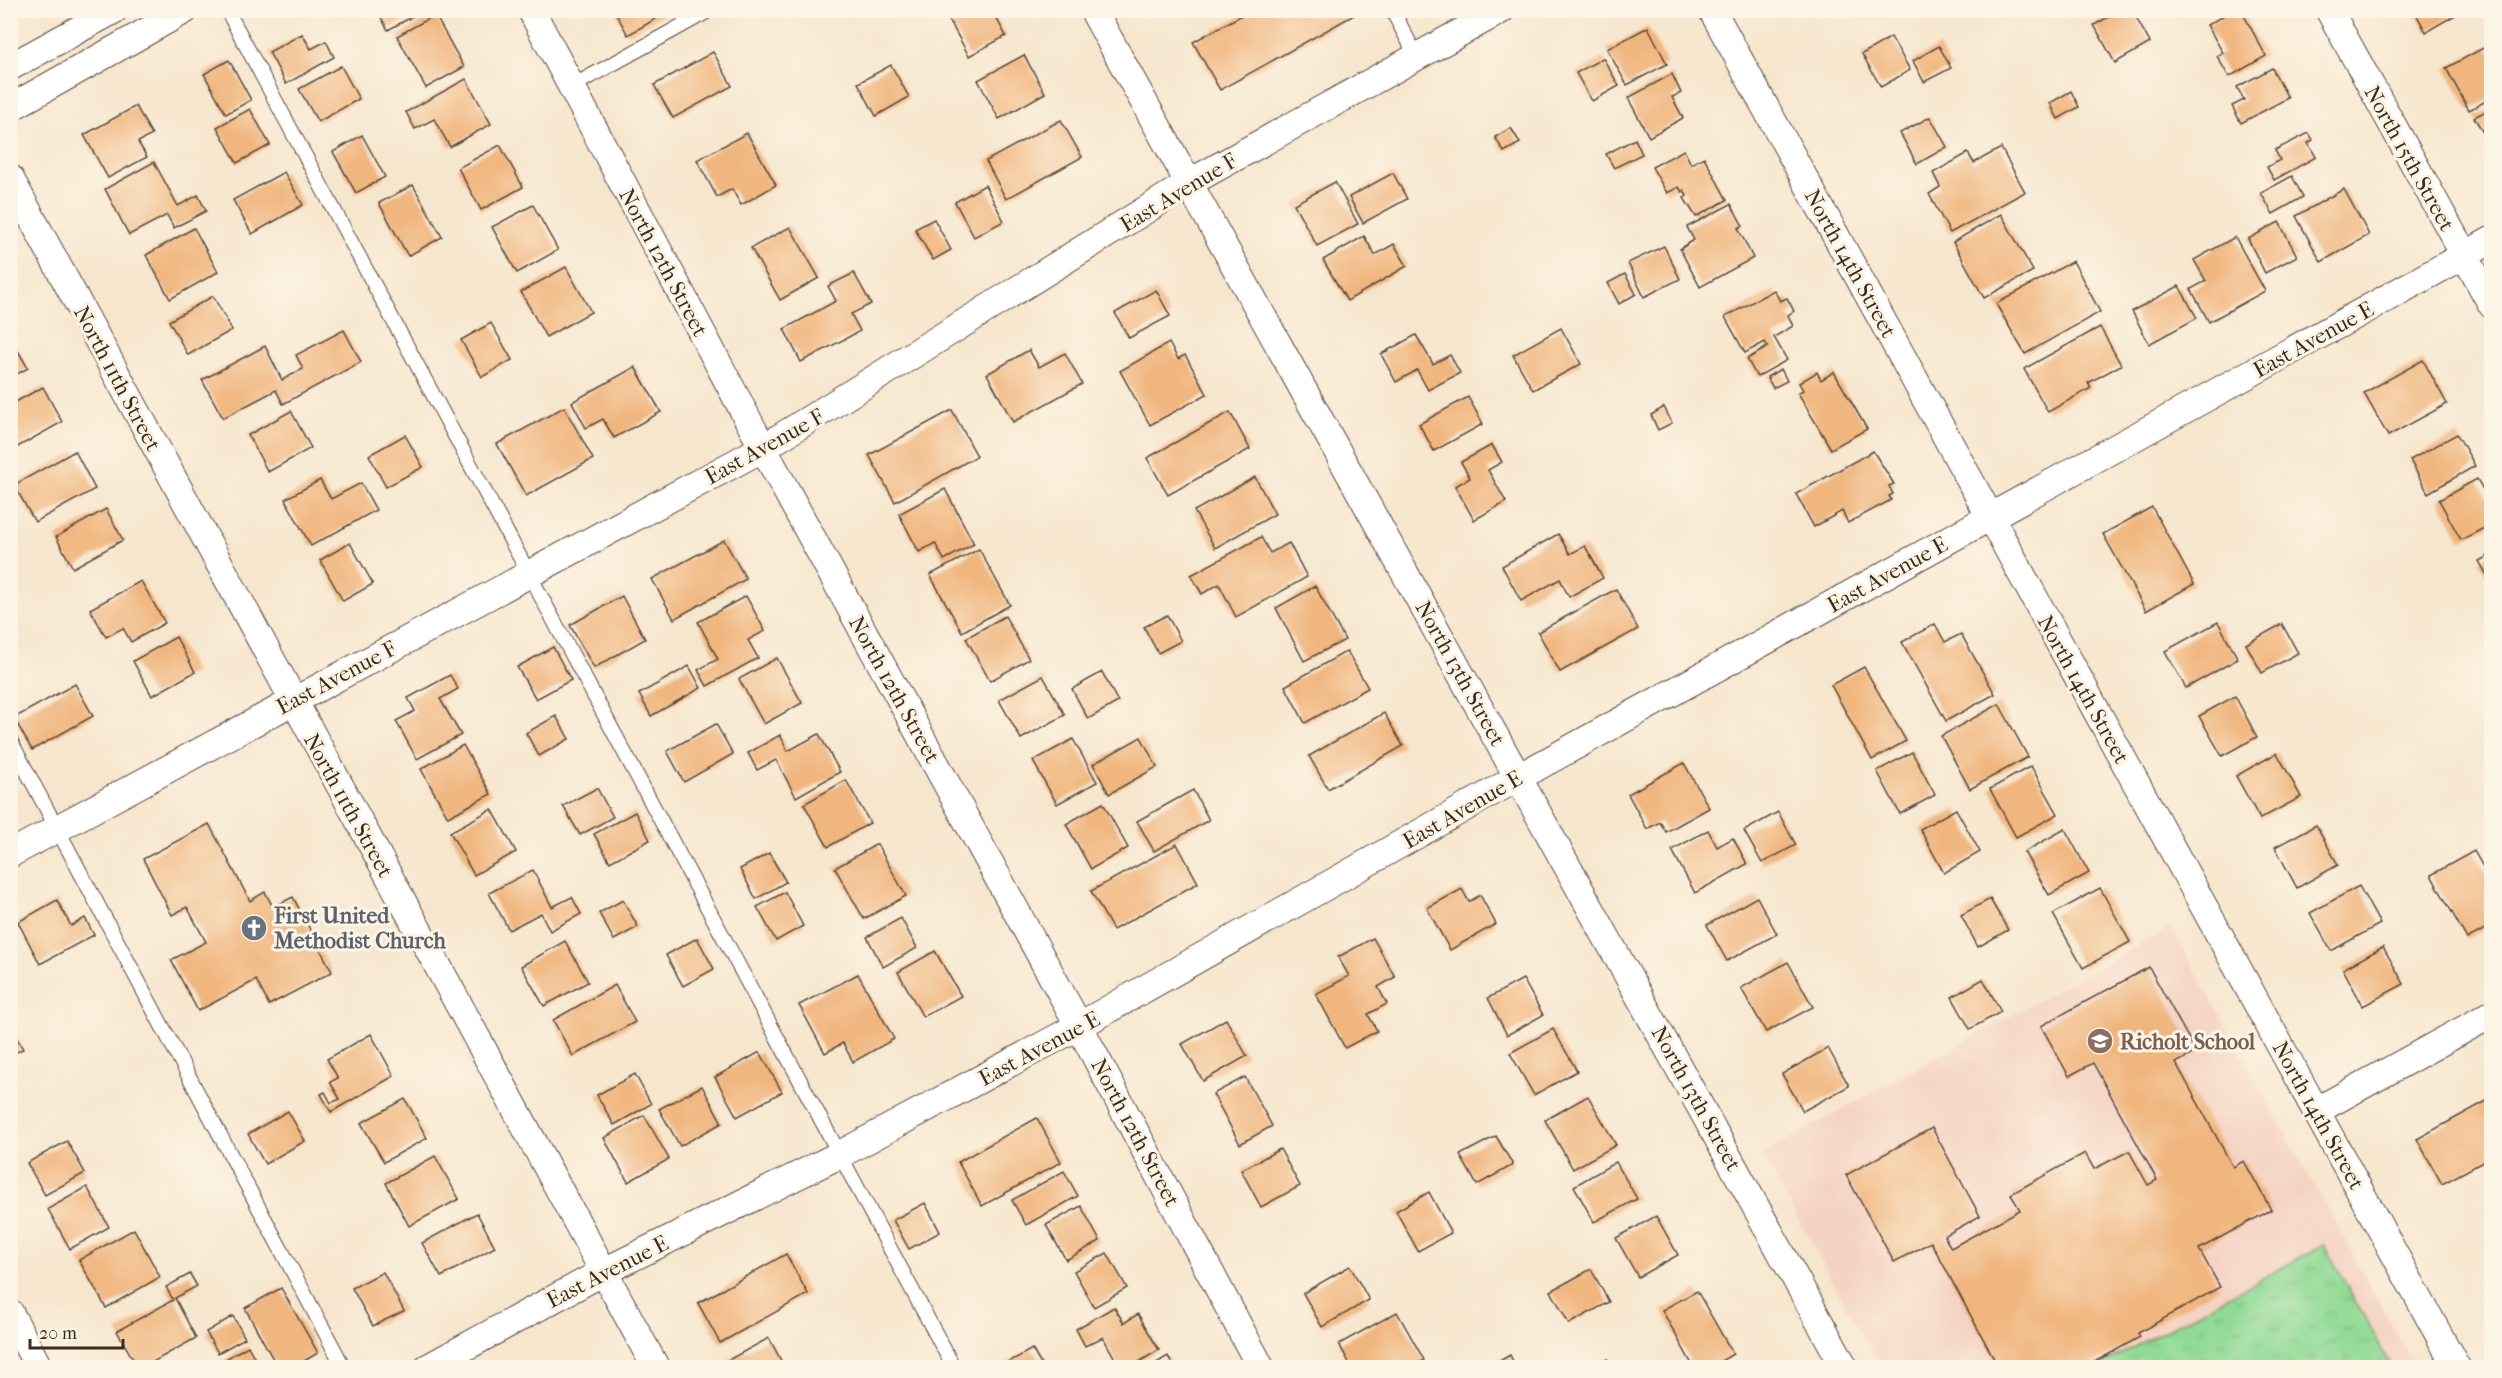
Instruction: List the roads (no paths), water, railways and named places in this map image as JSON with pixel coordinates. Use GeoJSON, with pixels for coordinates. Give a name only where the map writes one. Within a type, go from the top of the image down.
{"type":"FeatureCollection","features":[{"type":"Feature","properties":{"kind":"street"},"geometry":{"type":"LineString","coordinates":[[10,67],[114,10]]}},
{"type":"Feature","properties":{"kind":"street"},"geometry":{"type":"LineString","coordinates":[[10,108],[185,10]]}},
{"type":"Feature","properties":{"kind":"street","name":"North 12th Street"},"geometry":{"type":"LineString","coordinates":[[531,10],[763,448],[1079,1026],[1261,1368]]}},
{"type":"Feature","properties":{"kind":"street","name":"North 13th Street"},"geometry":{"type":"LineString","coordinates":[[1093,10],[1845,1368]]}},
{"type":"Feature","properties":{"kind":"street","name":"East Avenue F"},"geometry":{"type":"LineString","coordinates":[[10,854],[763,448],[1189,183],[1501,10]]}},
{"type":"Feature","properties":{"kind":"street","name":"North 14th Street"},"geometry":{"type":"LineString","coordinates":[[1712,10],[2457,1368]]}},
{"type":"Feature","properties":{"kind":"street","name":"North 15th Street"},"geometry":{"type":"LineString","coordinates":[[2329,10],[2492,305]]}},
{"type":"Feature","properties":{"kind":"street","name":"North 11th Street"},"geometry":{"type":"LineString","coordinates":[[10,178],[656,1368]]}},
{"type":"Feature","properties":{"kind":"street","name":"East Avenue E"},"geometry":{"type":"LineString","coordinates":[[427,1368],[603,1272],[839,1155],[1079,1026],[1519,777],[2492,240]]}},
{"type":"Feature","properties":{"kind":"street"},"geometry":{"type":"LineString","coordinates":[[2316,1110],[2492,1014]]}},
{"type":"Feature","properties":{"kind":"street"},"geometry":{"type":"LineString","coordinates":[[10,1313],[39,1368]]}},
{"type":"Feature","properties":{"kind":"lane"},"geometry":{"type":"LineString","coordinates":[[227,10],[954,1368]]}},
{"type":"Feature","properties":{"kind":"lane"},"geometry":{"type":"LineString","coordinates":[[571,87],[710,10]]}},
{"type":"Feature","properties":{"kind":"lane"},"geometry":{"type":"LineString","coordinates":[[1392,10],[1417,57]]}},
{"type":"Feature","properties":{"kind":"lane"},"geometry":{"type":"LineString","coordinates":[[10,740],[344,1368]]}},
{"type":"Feature","properties":{"kind":"place","name":"First United Methodist Church"},"geometry":{"type":"Point","coordinates":[254,928]}},
{"type":"Feature","properties":{"kind":"place","name":"Richolt School"},"geometry":{"type":"Point","coordinates":[2100,1041]}}]}
